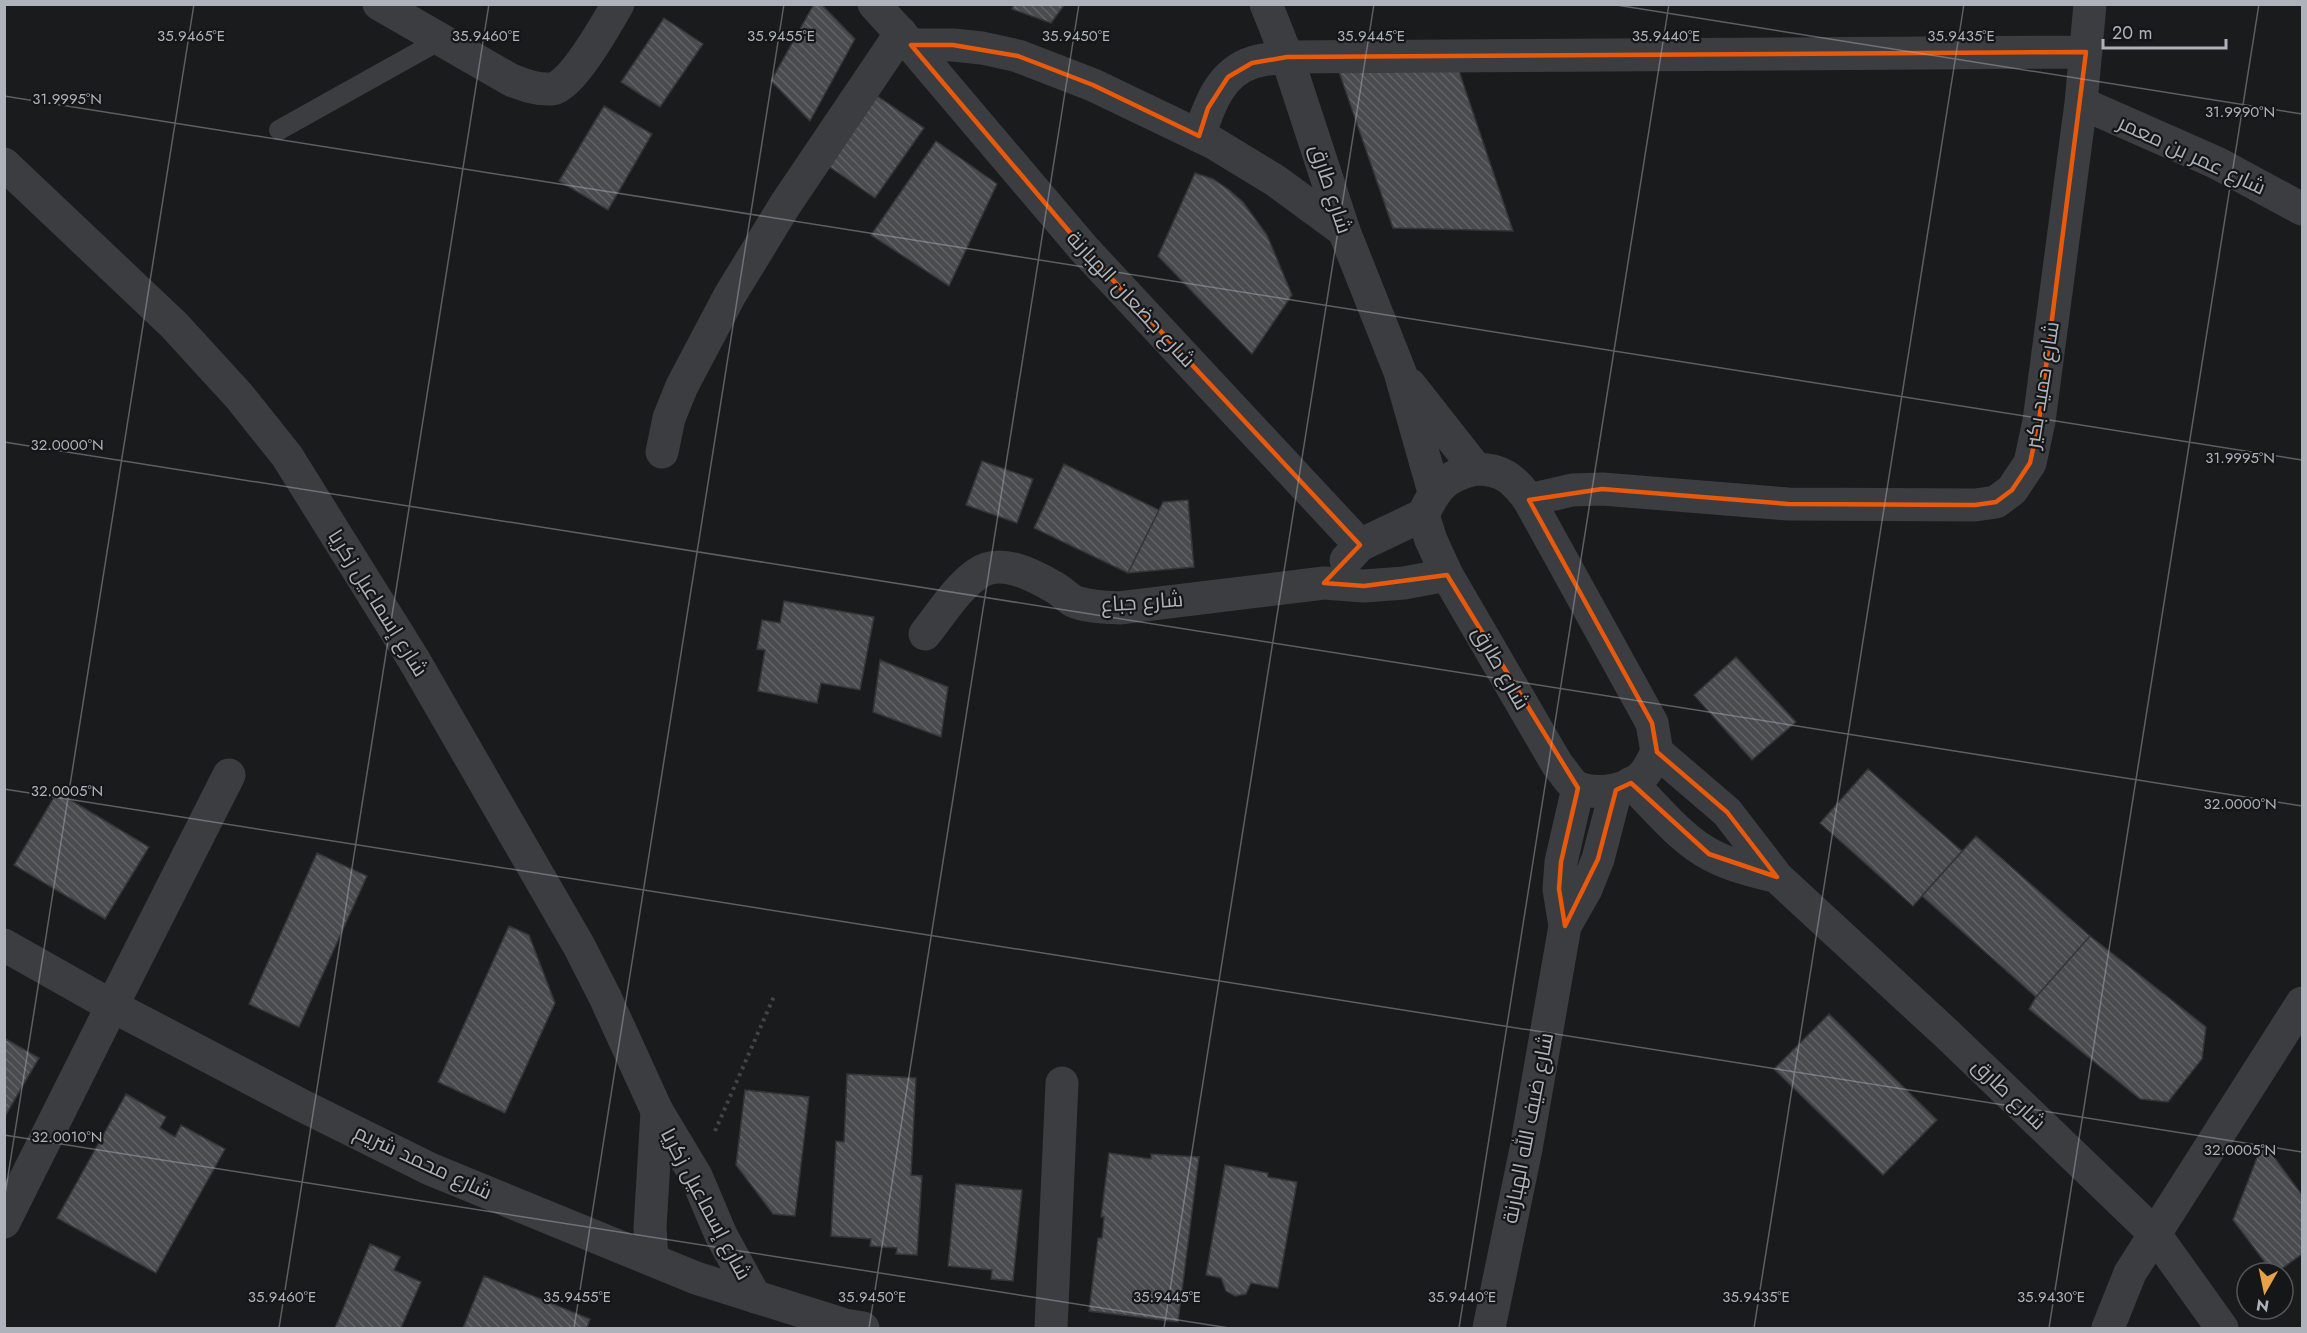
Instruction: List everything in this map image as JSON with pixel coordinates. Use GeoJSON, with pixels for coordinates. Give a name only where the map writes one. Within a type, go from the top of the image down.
{"type":"FeatureCollection","features":[{"type":"Feature","properties":{"kind":"street"},"geometry":{"type":"LineString","coordinates":[[378,4],[511,80],[534,88],[555,89],[568,79],[583,61],[618,4]]}},
{"type":"Feature","properties":{"kind":"street","name":"شارع جضعان الهبارنة"},"geometry":{"type":"LineString","coordinates":[[874,4],[1084,249],[1359,545]]}},
{"type":"Feature","properties":{"kind":"street","name":"شارع طارق"},"geometry":{"type":"LineString","coordinates":[[1266,4],[1287,57],[1344,231],[1400,372],[1428,504],[1431,540],[1447,575],[1557,764],[1578,788]]}},
{"type":"Feature","properties":{"kind":"street","name":"شارع حميد بكير"},"geometry":{"type":"LineString","coordinates":[[1529,500],[1572,490],[1602,489],[1788,504],[1974,505],[1996,502],[2012,490],[2030,464],[2039,421],[2081,103],[2090,4]]}},
{"type":"Feature","properties":{"kind":"street"},"geometry":{"type":"LineString","coordinates":[[662,452],[669,418],[681,386],[730,295],[785,206],[906,39],[982,48],[1018,56],[1093,85],[1199,136],[1276,181],[1344,231]]}},
{"type":"Feature","properties":{"kind":"street"},"geometry":{"type":"LineString","coordinates":[[1199,136],[1208,108],[1228,77],[1252,63],[1287,57],[2086,52]]}},
{"type":"Feature","properties":{"kind":"street","name":"شارع عمر بن معمر"},"geometry":{"type":"LineString","coordinates":[[2081,103],[2217,163],[2302,208]]}},
{"type":"Feature","properties":{"kind":"street","name":"شارع إسماعيل زكريا"},"geometry":{"type":"LineString","coordinates":[[4,164],[174,325],[239,396],[287,456],[414,660],[540,877],[605,997],[657,1111],[696,1176],[721,1235],[756,1297]]}},
{"type":"Feature","properties":{"kind":"street","name":"شارع طارق"},"geometry":{"type":"LineString","coordinates":[[1400,372],[1476,469]]}},
{"type":"Feature","properties":{"kind":"street"},"geometry":{"type":"LineString","coordinates":[[1324,583],[1359,545],[1428,504],[1446,480],[1460,472],[1476,469],[1492,469],[1507,476],[1520,487],[1529,500],[1652,723],[1657,752],[1645,774],[1624,786],[1599,791],[1578,788]]}},
{"type":"Feature","properties":{"kind":"street","name":"شارع جباع"},"geometry":{"type":"LineString","coordinates":[[925,634],[966,584],[978,573],[990,567],[1019,571],[1054,587],[1073,601],[1096,607],[1119,608],[1324,583],[1374,585],[1404,583],[1447,575]]}},
{"type":"Feature","properties":{"kind":"street","name":"شارع طارق"},"geometry":{"type":"LineString","coordinates":[[1657,752],[1727,812],[1777,877],[1948,1035],[2154,1233],[2222,1329]]}},
{"type":"Feature","properties":{"kind":"street"},"geometry":{"type":"LineString","coordinates":[[4,1222],[230,775]]}},
{"type":"Feature","properties":{"kind":"street","name":"شارع طارق"},"geometry":{"type":"LineString","coordinates":[[1624,786],[1709,854],[1738,867],[1777,877]]}},
{"type":"Feature","properties":{"kind":"street","name":"شارع ضيف الله الهبارنة"},"geometry":{"type":"LineString","coordinates":[[1564,926],[1586,889],[1624,786]]}},
{"type":"Feature","properties":{"kind":"street","name":"شارع ضيف الله الهبارنة"},"geometry":{"type":"LineString","coordinates":[[1489,1329],[1526,1149],[1564,926],[1559,889],[1560,871],[1578,788]]}},
{"type":"Feature","properties":{"kind":"street","name":"شارع محمد شريم"},"geometry":{"type":"LineString","coordinates":[[4,945],[112,1006],[301,1106],[430,1169],[696,1278],[851,1327]]}},
{"type":"Feature","properties":{"kind":"street"},"geometry":{"type":"LineString","coordinates":[[2108,1329],[2130,1273],[2302,1003]]}},
{"type":"Feature","properties":{"kind":"street"},"geometry":{"type":"LineString","coordinates":[[1051,1329],[1062,1083]]}},
{"type":"Feature","properties":{"kind":"street","name":"شارع إسماعيل زكريا"},"geometry":{"type":"LineString","coordinates":[[652,1259],[650,1228],[657,1111]]}},
{"type":"Feature","properties":{"kind":"lane"},"geometry":{"type":"LineString","coordinates":[[279,130],[442,39]]}},
{"type":"Feature","properties":{"kind":"path"},"geometry":{"type":"LineString","coordinates":[[696,1176],[775,994]]}},
{"type":"Feature","properties":{"kind":"highlighted area"},"geometry":{"type":"Polygon","coordinates":[[[911,45],[953,45],[1018,56],[1093,85],[1199,136],[1208,108],[1228,77],[1252,63],[1287,57],[2086,52],[2039,421],[2030,463],[2012,490],[1996,502],[1975,505],[1788,504],[1602,489],[1529,500],[1652,723],[1657,752],[1727,812],[1777,877],[1709,854],[1631,783],[1616,790],[1598,859],[1565,926],[1559,889],[1561,862],[1578,788],[1447,575],[1364,586],[1324,583],[1360,545],[1084,249],[911,45]]]}},
{"type":"Feature","properties":{"kind":"building"},"geometry":{"type":"Polygon","coordinates":[[[814,4],[821,4],[855,39],[810,121],[771,81],[814,4]]]}},
{"type":"Feature","properties":{"kind":"building"},"geometry":{"type":"Polygon","coordinates":[[[1014,4],[1065,4],[1051,23],[1012,9],[1014,4]]]}},
{"type":"Feature","properties":{"kind":"building"},"geometry":{"type":"Polygon","coordinates":[[[664,18],[703,44],[660,107],[621,82],[664,18]]]}},
{"type":"Feature","properties":{"kind":"building"},"geometry":{"type":"Polygon","coordinates":[[[1456,62],[1513,231],[1393,228],[1338,69],[1456,62]]]}},
{"type":"Feature","properties":{"kind":"building"},"geometry":{"type":"Polygon","coordinates":[[[867,89],[924,128],[875,198],[818,159],[867,89]]]}},
{"type":"Feature","properties":{"kind":"building"},"geometry":{"type":"Polygon","coordinates":[[[604,106],[652,134],[608,210],[559,181],[604,106]]]}},
{"type":"Feature","properties":{"kind":"building"},"geometry":{"type":"Polygon","coordinates":[[[936,141],[997,184],[949,286],[871,235],[936,141]]]}},
{"type":"Feature","properties":{"kind":"building"},"geometry":{"type":"Polygon","coordinates":[[[1195,173],[1213,179],[1243,202],[1267,235],[1292,295],[1252,354],[1158,256],[1195,173]]]}},
{"type":"Feature","properties":{"kind":"building"},"geometry":{"type":"Polygon","coordinates":[[[982,461],[1033,479],[1017,523],[966,505],[982,461]]]}},
{"type":"Feature","properties":{"kind":"building"},"geometry":{"type":"Polygon","coordinates":[[[1064,464],[1159,510],[1128,573],[1034,528],[1064,464]]]}},
{"type":"Feature","properties":{"kind":"building"},"geometry":{"type":"Polygon","coordinates":[[[1188,500],[1194,567],[1128,573],[1163,502],[1188,500]]]}},
{"type":"Feature","properties":{"kind":"building"},"geometry":{"type":"Polygon","coordinates":[[[784,601],[874,617],[860,690],[821,683],[817,703],[758,691],[765,650],[757,649],[762,620],[780,623],[784,601]]]}},
{"type":"Feature","properties":{"kind":"building"},"geometry":{"type":"Polygon","coordinates":[[[1736,657],[1796,722],[1752,760],[1694,695],[1736,657]]]}},
{"type":"Feature","properties":{"kind":"building"},"geometry":{"type":"Polygon","coordinates":[[[880,660],[948,687],[941,737],[873,712],[880,660]]]}},
{"type":"Feature","properties":{"kind":"building"},"geometry":{"type":"Polygon","coordinates":[[[1868,769],[1962,851],[1913,906],[1820,823],[1868,769]]]}},
{"type":"Feature","properties":{"kind":"building"},"geometry":{"type":"Polygon","coordinates":[[[57,792],[149,847],[105,919],[14,865],[57,792]]]}},
{"type":"Feature","properties":{"kind":"building"},"geometry":{"type":"Polygon","coordinates":[[[1976,836],[2090,936],[2036,997],[1922,896],[1976,836]]]}},
{"type":"Feature","properties":{"kind":"building"},"geometry":{"type":"Polygon","coordinates":[[[317,853],[367,876],[299,1027],[249,1004],[317,853]]]}},
{"type":"Feature","properties":{"kind":"building"},"geometry":{"type":"Polygon","coordinates":[[[509,926],[529,935],[555,1003],[505,1113],[438,1082],[509,926]]]}},
{"type":"Feature","properties":{"kind":"building"},"geometry":{"type":"Polygon","coordinates":[[[2090,936],[2206,1027],[2202,1059],[2168,1102],[2140,1099],[2029,1009],[2036,997],[2090,936]]]}},
{"type":"Feature","properties":{"kind":"building"},"geometry":{"type":"Polygon","coordinates":[[[1829,1014],[1937,1120],[1883,1175],[1774,1069],[1829,1014]]]}},
{"type":"Feature","properties":{"kind":"building"},"geometry":{"type":"Polygon","coordinates":[[[4,1038],[39,1058],[4,1118],[4,1038]]]}},
{"type":"Feature","properties":{"kind":"building"},"geometry":{"type":"Polygon","coordinates":[[[847,1074],[916,1078],[911,1175],[922,1176],[917,1255],[896,1254],[897,1248],[870,1246],[871,1239],[831,1236],[836,1141],[844,1142],[847,1074]]]}},
{"type":"Feature","properties":{"kind":"building"},"geometry":{"type":"Polygon","coordinates":[[[745,1090],[809,1097],[795,1216],[773,1214],[736,1165],[745,1090]]]}},
{"type":"Feature","properties":{"kind":"building"},"geometry":{"type":"Polygon","coordinates":[[[126,1094],[166,1117],[160,1128],[175,1137],[181,1125],[225,1149],[156,1273],[57,1218],[126,1094]]]}},
{"type":"Feature","properties":{"kind":"building"},"geometry":{"type":"Polygon","coordinates":[[[2263,1142],[2302,1195],[2302,1254],[2292,1261],[2264,1261],[2233,1220],[2263,1142]]]}},
{"type":"Feature","properties":{"kind":"building"},"geometry":{"type":"Polygon","coordinates":[[[1109,1153],[1151,1159],[1151,1154],[1199,1157],[1178,1322],[1089,1311],[1098,1238],[1102,1238],[1104,1217],[1101,1217],[1109,1153]]]}},
{"type":"Feature","properties":{"kind":"building"},"geometry":{"type":"Polygon","coordinates":[[[1225,1165],[1268,1173],[1268,1177],[1297,1182],[1278,1288],[1251,1283],[1246,1294],[1235,1296],[1226,1291],[1221,1278],[1206,1275],[1225,1165]]]}},
{"type":"Feature","properties":{"kind":"building"},"geometry":{"type":"Polygon","coordinates":[[[956,1184],[1022,1190],[1013,1281],[991,1279],[992,1270],[948,1266],[956,1184]]]}},
{"type":"Feature","properties":{"kind":"building"},"geometry":{"type":"Polygon","coordinates":[[[370,1244],[400,1257],[394,1270],[421,1282],[401,1328],[335,1328],[370,1244]]]}},
{"type":"Feature","properties":{"kind":"building"},"geometry":{"type":"Polygon","coordinates":[[[484,1276],[590,1319],[587,1328],[463,1328],[484,1276]]]}}]}
